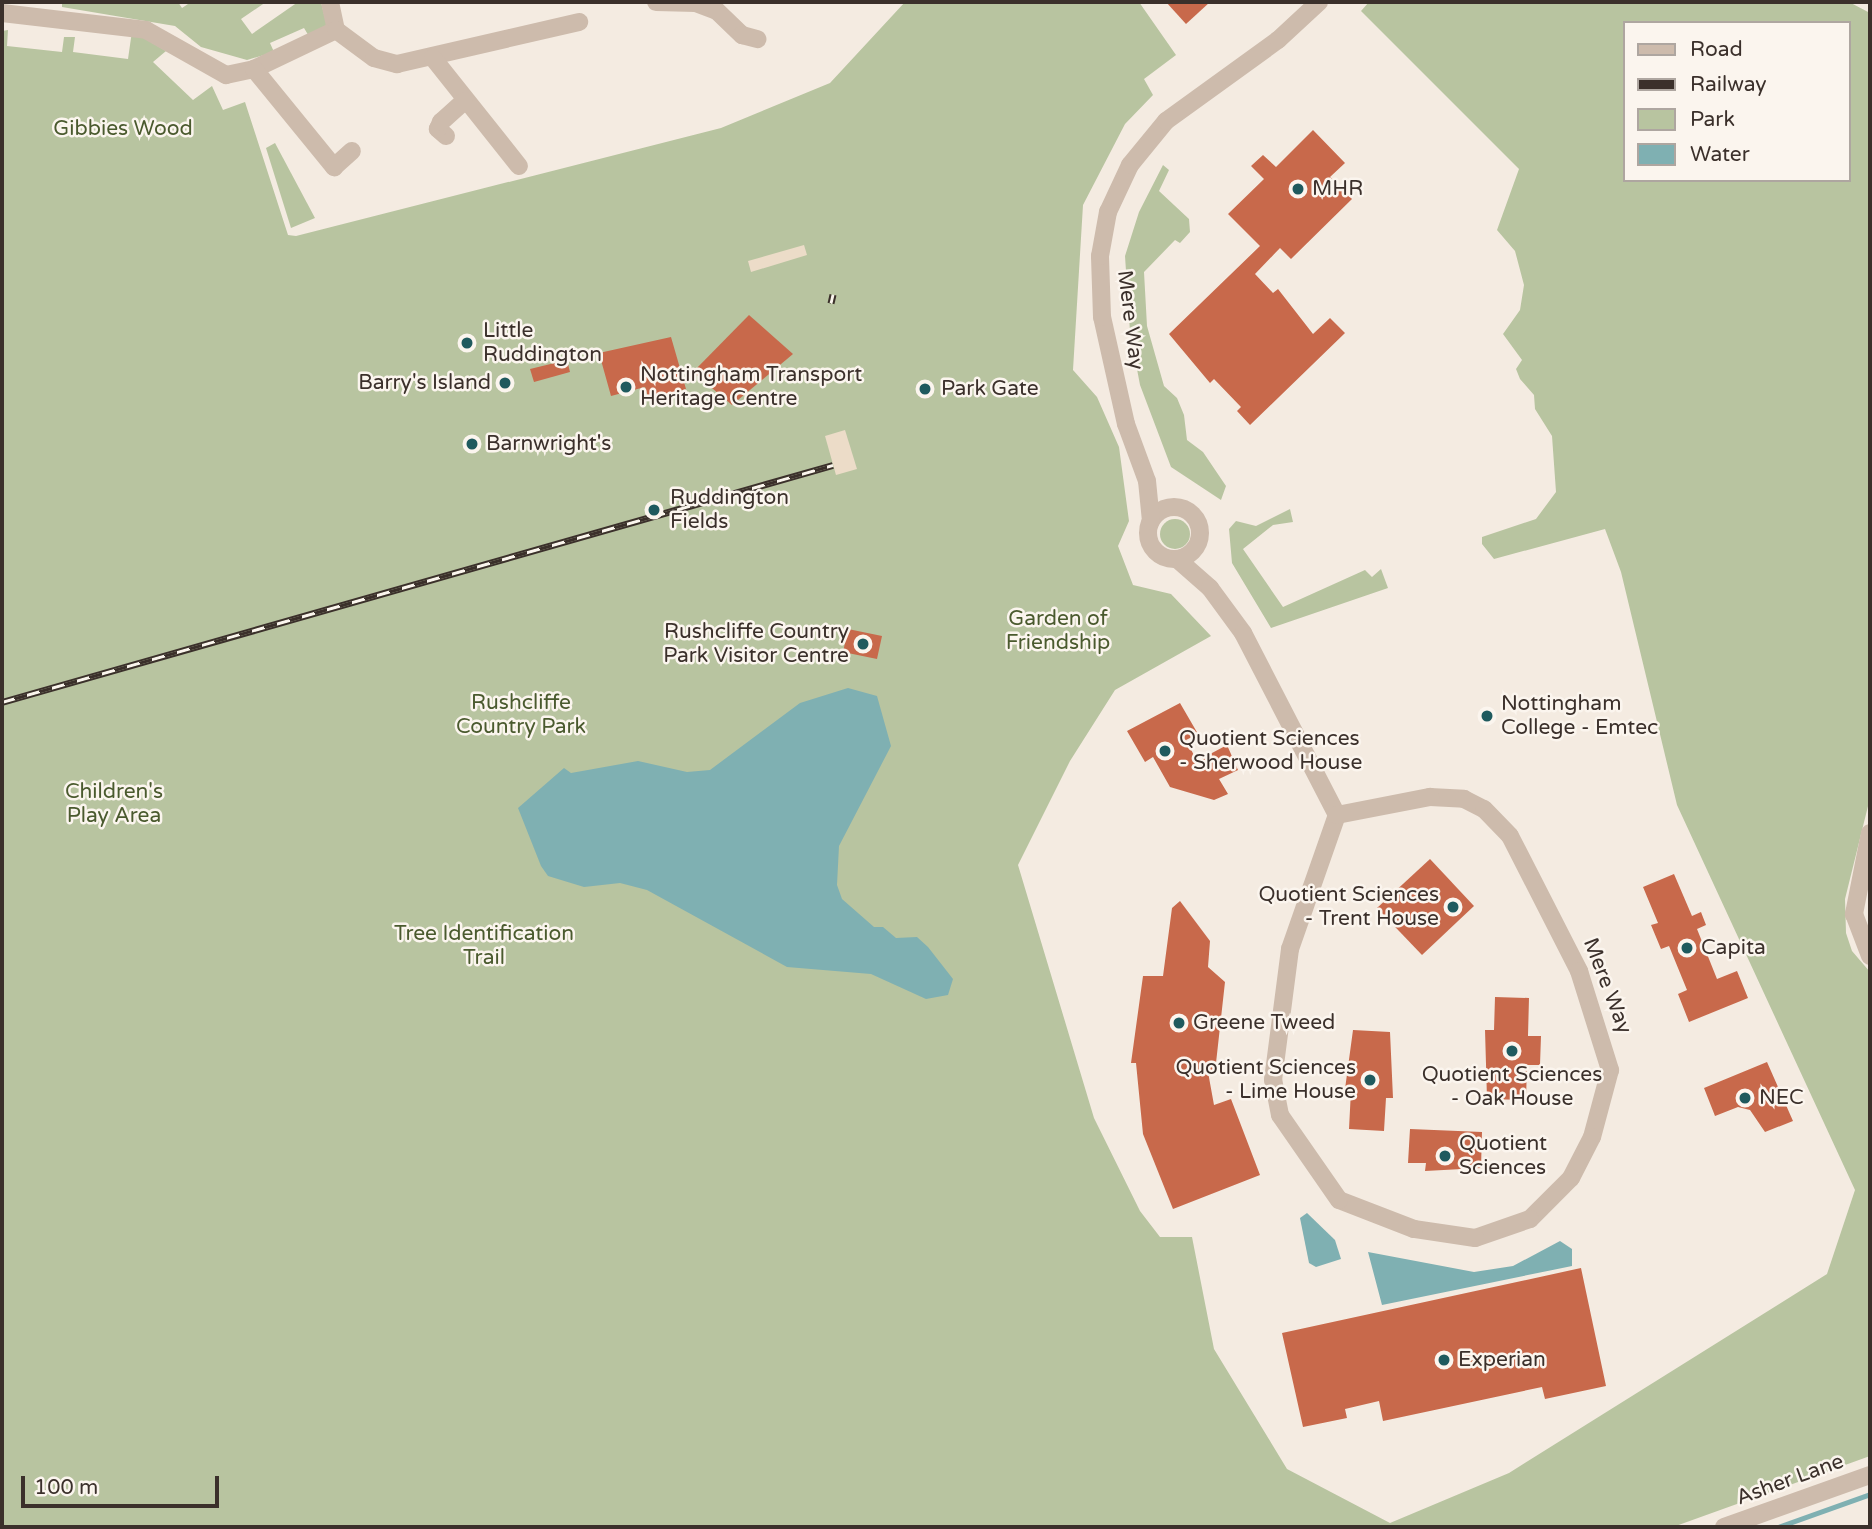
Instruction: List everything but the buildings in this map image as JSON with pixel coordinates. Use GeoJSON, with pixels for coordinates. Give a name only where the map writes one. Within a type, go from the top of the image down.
{"type":"FeatureCollection","features":[{"type":"Feature","properties":{"kind":"street"},"geometry":{"type":"LineString","coordinates":[[330,2],[337,30],[374,58],[397,64],[433,58],[579,22]]}},
{"type":"Feature","properties":{"kind":"street"},"geometry":{"type":"LineString","coordinates":[[656,2],[696,3],[717,11],[742,35],[757,39]]}},
{"type":"Feature","properties":{"kind":"street","name":"Mere Way"},"geometry":{"type":"LineString","coordinates":[[1151,521],[1147,481],[1126,424],[1102,317],[1100,256],[1108,212],[1130,165],[1166,121],[1278,40],[1319,2]]}},
{"type":"Feature","properties":{"kind":"street"},"geometry":{"type":"LineString","coordinates":[[2,13],[146,30],[226,75],[254,69],[337,30]]}},
{"type":"Feature","properties":{"kind":"street"},"geometry":{"type":"LineString","coordinates":[[433,58],[464,101],[519,166]]}},
{"type":"Feature","properties":{"kind":"street"},"geometry":{"type":"LineString","coordinates":[[254,69],[334,167],[352,150]]}},
{"type":"Feature","properties":{"kind":"street"},"geometry":{"type":"LineString","coordinates":[[446,136],[438,129],[441,122],[464,101]]}},
{"type":"Feature","properties":{"kind":"street","name":"Mere Way"},"geometry":{"type":"LineString","coordinates":[[1147,481],[1174,508]]}},
{"type":"Feature","properties":{"kind":"street"},"geometry":{"type":"LineString","coordinates":[[1210,588],[1192,515],[1174,508],[1151,521],[1153,548],[1177,559],[1210,588],[1254,650],[1337,815]]}},
{"type":"Feature","properties":{"kind":"street"},"geometry":{"type":"LineString","coordinates":[[1177,559],[1198,544]]}},
{"type":"Feature","properties":{"kind":"street","name":"Mere Way"},"geometry":{"type":"LineString","coordinates":[[1430,797],[1464,799],[1484,809],[1510,836],[1579,971],[1608,1052],[1606,1093],[1571,1178],[1555,1198],[1511,1230],[1475,1238],[1446,1236],[1339,1200],[1280,1115],[1273,1080],[1284,977],[1299,918],[1330,846],[1337,815],[1430,797]]}},
{"type":"Feature","properties":{"kind":"street"},"geometry":{"type":"LineString","coordinates":[[1870,832],[1854,915],[1870,956]]}},
{"type":"Feature","properties":{"kind":"street","name":"Asher Lane"},"geometry":{"type":"LineString","coordinates":[[1724,1527],[1870,1475]]}},
{"type":"Feature","properties":{"kind":"green space"},"geometry":{"type":"Polygon","coordinates":[[[62,2],[178,2],[182,8],[191,2],[266,2],[241,19],[252,34],[298,2],[321,2],[327,26],[310,38],[304,28],[270,43],[274,52],[247,60],[201,47],[175,26],[62,7],[62,2]]]}},
{"type":"Feature","properties":{"kind":"green space","name":"Rushcliffe Country Park"},"geometry":{"type":"Polygon","coordinates":[[[905,2],[1139,2],[1176,55],[1144,79],[1153,95],[1125,124],[1083,205],[1073,370],[1097,397],[1119,447],[1129,521],[1118,546],[1133,585],[1171,594],[1211,636],[1115,690],[1070,761],[1018,865],[1094,1118],[1140,1211],[1160,1237],[1192,1237],[1214,1349],[1287,1469],[1390,1523],[1509,1473],[1827,1274],[1855,1190],[1677,805],[1621,572],[1605,529],[1494,559],[1482,544],[1482,537],[1536,519],[1556,492],[1552,436],[1535,409],[1534,395],[1520,379],[1516,369],[1522,360],[1503,334],[1520,310],[1524,285],[1515,251],[1497,230],[1519,169],[1361,11],[1369,2],[1849,2],[1870,13],[1870,798],[1845,899],[1846,933],[1852,951],[1870,972],[1870,1456],[1673,1527],[2,1527],[2,31],[8,30],[7,46],[62,52],[64,37],[75,37],[73,52],[128,59],[132,31],[166,51],[153,62],[193,100],[212,86],[223,110],[245,102],[288,235],[296,236],[721,128],[830,83],[905,2]]]}},
{"type":"Feature","properties":{"kind":"green space"},"geometry":{"type":"Polygon","coordinates":[[[275,143],[315,218],[291,228],[266,148],[275,143]]]}},
{"type":"Feature","properties":{"kind":"green space"},"geometry":{"type":"Polygon","coordinates":[[[1163,165],[1169,170],[1159,191],[1189,219],[1190,232],[1180,243],[1175,240],[1144,272],[1147,326],[1164,386],[1177,398],[1184,415],[1187,440],[1203,452],[1226,486],[1221,500],[1171,467],[1140,385],[1130,332],[1125,256],[1139,212],[1163,165]]]}},
{"type":"Feature","properties":{"kind":"green space"},"geometry":{"type":"Polygon","coordinates":[[[1290,509],[1293,522],[1273,525],[1243,549],[1283,607],[1365,570],[1372,577],[1381,569],[1388,588],[1271,628],[1232,563],[1229,529],[1236,521],[1256,526],[1290,509]]]}},
{"type":"Feature","properties":{"kind":"green space"},"geometry":{"type":"Polygon","coordinates":[[[1175,519],[1181,520],[1189,528],[1189,540],[1181,548],[1175,549],[1169,548],[1161,540],[1160,534],[1161,528],[1169,520],[1175,519]]]}},
{"type":"Feature","properties":{"kind":"shaded area"},"geometry":{"type":"Polygon","coordinates":[[[804,245],[807,255],[751,272],[748,261],[804,245]]]}},
{"type":"Feature","properties":{"kind":"shaded area"},"geometry":{"type":"Polygon","coordinates":[[[845,430],[857,469],[836,475],[825,436],[845,430]]]}},
{"type":"Feature","properties":{"kind":"water"},"geometry":{"type":"Polygon","coordinates":[[[848,688],[877,696],[891,746],[839,846],[837,885],[842,899],[874,927],[883,927],[896,938],[917,937],[928,947],[953,979],[948,995],[926,999],[871,974],[787,967],[647,890],[620,883],[584,887],[548,876],[541,866],[518,808],[564,768],[571,773],[638,761],[687,772],[710,770],[800,703],[848,688]]]}},
{"type":"Feature","properties":{"kind":"water"},"geometry":{"type":"Polygon","coordinates":[[[1307,1213],[1335,1240],[1341,1259],[1316,1267],[1309,1263],[1300,1218],[1307,1213]]]}},
{"type":"Feature","properties":{"kind":"water"},"geometry":{"type":"Polygon","coordinates":[[[1560,1241],[1572,1249],[1572,1266],[1382,1305],[1368,1252],[1474,1272],[1513,1266],[1560,1241]]]}},
{"type":"Feature","properties":{"kind":"waterway"},"geometry":{"type":"LineString","coordinates":[[1778,1527],[1870,1494]]}},
{"type":"Feature","properties":{"kind":"railway"},"geometry":{"type":"LineString","coordinates":[[831,303],[833,294]]}},
{"type":"Feature","properties":{"kind":"railway"},"geometry":{"type":"LineString","coordinates":[[2,702],[833,465]]}},
{"type":"Feature","properties":{"kind":"place","name":"MHR"},"geometry":{"type":"Point","coordinates":[1298,189]}},
{"type":"Feature","properties":{"kind":"place","name":"Little Ruddington"},"geometry":{"type":"Point","coordinates":[467,343]}},
{"type":"Feature","properties":{"kind":"place","name":"Barry's Island"},"geometry":{"type":"Point","coordinates":[505,383]}},
{"type":"Feature","properties":{"kind":"place","name":"Nottingham Transport Heritage Centre"},"geometry":{"type":"Point","coordinates":[626,387]}},
{"type":"Feature","properties":{"kind":"place","name":"Park Gate"},"geometry":{"type":"Point","coordinates":[925,389]}},
{"type":"Feature","properties":{"kind":"place","name":"Barnwright's"},"geometry":{"type":"Point","coordinates":[472,444]}},
{"type":"Feature","properties":{"kind":"place","name":"Ruddington Fields"},"geometry":{"type":"Point","coordinates":[654,510]}},
{"type":"Feature","properties":{"kind":"place","name":"Rushcliffe Country Park Visitor Centre"},"geometry":{"type":"Point","coordinates":[863,644]}},
{"type":"Feature","properties":{"kind":"place","name":"Nottingham College - Emtec"},"geometry":{"type":"Point","coordinates":[1487,716]}},
{"type":"Feature","properties":{"kind":"place","name":"Quotient Sciences - Sherwood House"},"geometry":{"type":"Point","coordinates":[1165,751]}},
{"type":"Feature","properties":{"kind":"place","name":"Quotient Sciences - Trent House"},"geometry":{"type":"Point","coordinates":[1453,907]}},
{"type":"Feature","properties":{"kind":"place","name":"Capita"},"geometry":{"type":"Point","coordinates":[1687,948]}},
{"type":"Feature","properties":{"kind":"place","name":"Greene Tweed"},"geometry":{"type":"Point","coordinates":[1179,1023]}},
{"type":"Feature","properties":{"kind":"place","name":"Quotient Sciences - Oak House"},"geometry":{"type":"Point","coordinates":[1512,1051]}},
{"type":"Feature","properties":{"kind":"place","name":"Quotient Sciences - Lime House"},"geometry":{"type":"Point","coordinates":[1370,1080]}},
{"type":"Feature","properties":{"kind":"place","name":"NEC"},"geometry":{"type":"Point","coordinates":[1745,1098]}},
{"type":"Feature","properties":{"kind":"place","name":"Quotient Sciences"},"geometry":{"type":"Point","coordinates":[1445,1156]}},
{"type":"Feature","properties":{"kind":"place","name":"Experian"},"geometry":{"type":"Point","coordinates":[1444,1360]}},
{"type":"Feature","properties":{"kind":"park label","name":"Gibbies Wood"},"geometry":{"type":"Point","coordinates":[123,129]}},
{"type":"Feature","properties":{"kind":"park label","name":"Garden of Friendship"},"geometry":{"type":"Point","coordinates":[1058,631]}},
{"type":"Feature","properties":{"kind":"park label","name":"Children's Play Area"},"geometry":{"type":"Point","coordinates":[114,804]}},
{"type":"Feature","properties":{"kind":"park label","name":"Tree Identification Trail"},"geometry":{"type":"Point","coordinates":[484,946]}}]}
